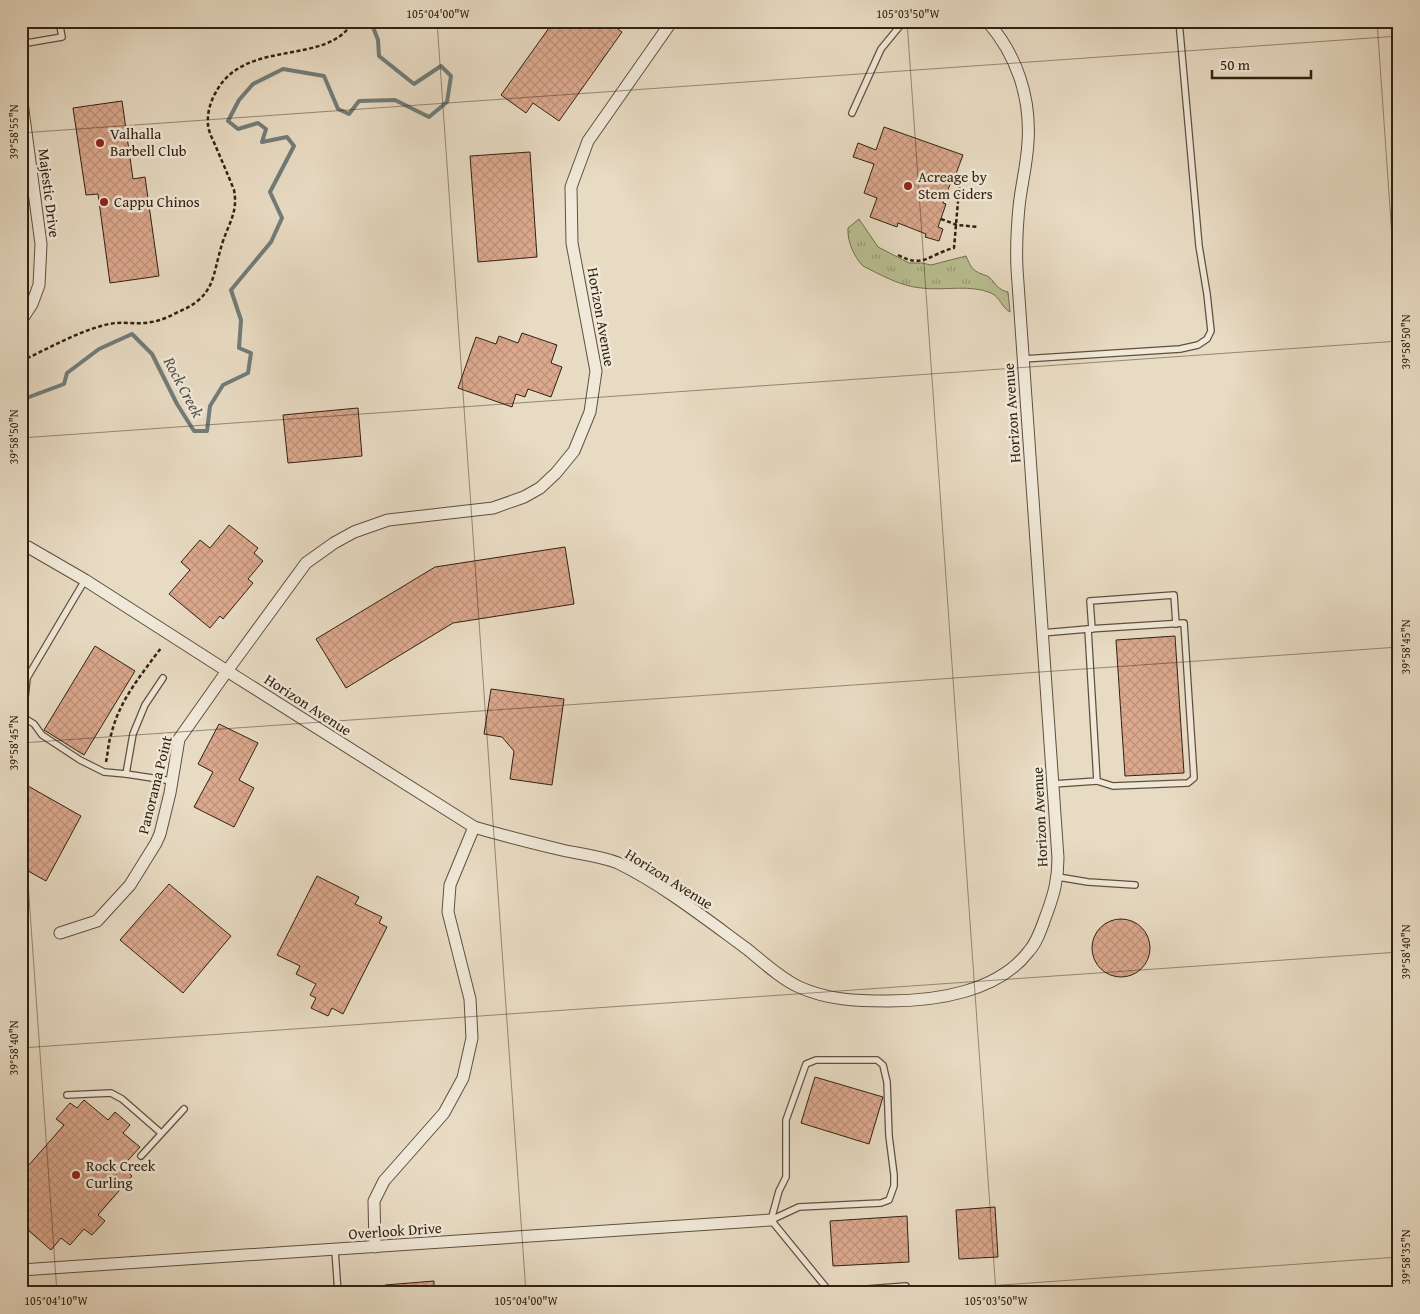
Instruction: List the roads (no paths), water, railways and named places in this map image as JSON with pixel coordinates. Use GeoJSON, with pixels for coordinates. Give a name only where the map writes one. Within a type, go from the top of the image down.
{"type":"FeatureCollection","features":[{"type":"Feature","properties":{"kind":"street","name":"Horizon Avenue"},"geometry":{"type":"LineString","coordinates":[[227,671],[306,563],[334,544],[354,532],[388,520],[494,508],[517,500],[540,488],[556,473],[574,451],[590,412],[596,371],[572,243],[571,186],[588,140],[672,21]]}},
{"type":"Feature","properties":{"kind":"street","name":"Horizon Avenue"},"geometry":{"type":"LineString","coordinates":[[21,545],[28,547],[85,580],[474,828],[511,839],[616,862],[690,907],[798,987],[825,996],[850,1001],[904,1001],[941,997],[969,991],[990,983],[1013,967],[1030,951],[1041,930],[1058,877],[1016,242],[1028,142],[1028,114],[1022,82],[1012,59],[988,21]]}},
{"type":"Feature","properties":{"kind":"street","name":"Majestic Drive"},"geometry":{"type":"LineString","coordinates":[[21,95],[41,244],[39,285],[32,304],[21,321]]}},
{"type":"Feature","properties":{"kind":"street","name":"Panorama Point"},"geometry":{"type":"LineString","coordinates":[[60,933],[97,921],[130,885],[160,834],[180,739],[227,671]]}},
{"type":"Feature","properties":{"kind":"street"},"geometry":{"type":"LineString","coordinates":[[375,1247],[374,1201],[384,1181],[444,1114],[463,1078],[472,1038],[470,999],[448,912],[450,885],[474,828]]}},
{"type":"Feature","properties":{"kind":"street","name":"Overlook Drive"},"geometry":{"type":"LineString","coordinates":[[21,1270],[771,1220]]}},
{"type":"Feature","properties":{"kind":"lane"},"geometry":{"type":"LineString","coordinates":[[21,44],[62,37],[59,21]]}},
{"type":"Feature","properties":{"kind":"lane"},"geometry":{"type":"LineString","coordinates":[[852,114],[881,49],[904,21]]}},
{"type":"Feature","properties":{"kind":"lane"},"geometry":{"type":"LineString","coordinates":[[1023,359],[1180,349],[1198,345],[1207,339],[1211,332],[1207,294],[1198,246],[1179,21]]}},
{"type":"Feature","properties":{"kind":"lane"},"geometry":{"type":"LineString","coordinates":[[85,580],[27,678],[23,717],[34,724],[42,735],[80,760],[104,772],[172,780]]}},
{"type":"Feature","properties":{"kind":"lane"},"geometry":{"type":"LineString","coordinates":[[1098,782],[1090,600],[1174,595],[1176,624]]}},
{"type":"Feature","properties":{"kind":"lane"},"geometry":{"type":"LineString","coordinates":[[1042,633],[1184,623],[1194,778],[1188,783],[1112,786],[1098,782],[1053,784]]}},
{"type":"Feature","properties":{"kind":"lane"},"geometry":{"type":"LineString","coordinates":[[126,774],[133,734],[145,705],[163,678]]}},
{"type":"Feature","properties":{"kind":"lane"},"geometry":{"type":"LineString","coordinates":[[1058,877],[1088,882],[1135,885]]}},
{"type":"Feature","properties":{"kind":"lane"},"geometry":{"type":"LineString","coordinates":[[816,1060],[877,1060],[883,1065],[887,1082],[889,1136],[894,1175],[894,1186],[889,1200],[881,1203],[799,1207],[771,1220],[778,1190],[786,1177],[786,1120],[806,1064],[816,1060]]}},
{"type":"Feature","properties":{"kind":"lane"},"geometry":{"type":"LineString","coordinates":[[67,1095],[111,1093],[122,1099],[161,1133]]}},
{"type":"Feature","properties":{"kind":"lane"},"geometry":{"type":"LineString","coordinates":[[141,1156],[184,1109]]}},
{"type":"Feature","properties":{"kind":"lane"},"geometry":{"type":"LineString","coordinates":[[771,1220],[827,1292],[906,1286],[906,1293]]}},
{"type":"Feature","properties":{"kind":"lane"},"geometry":{"type":"LineString","coordinates":[[335,1250],[338,1293]]}},
{"type":"Feature","properties":{"kind":"waterway","name":"Rock Creek"},"geometry":{"type":"LineString","coordinates":[[21,400],[64,384],[67,373],[99,349],[132,334],[152,354],[177,404],[194,431],[207,431],[210,406],[223,385],[248,373],[251,353],[239,348],[241,320],[231,290],[271,242],[282,218],[270,192],[294,146],[287,137],[262,142],[266,129],[258,123],[238,129],[228,121],[239,100],[253,84],[283,69],[324,76],[338,109],[349,114],[359,101],[395,100],[429,117],[447,102],[451,76],[441,66],[414,84],[379,56],[378,40],[373,27],[378,21]]}},
{"type":"Feature","properties":{"kind":"place","name":"Valhalla Barbell Club"},"geometry":{"type":"Point","coordinates":[100,143]}},
{"type":"Feature","properties":{"kind":"place","name":"Acreage by Stem Ciders"},"geometry":{"type":"Point","coordinates":[908,186]}},
{"type":"Feature","properties":{"kind":"place","name":"Cappu Chinos"},"geometry":{"type":"Point","coordinates":[104,202]}},
{"type":"Feature","properties":{"kind":"place","name":"Rock Creek Curling"},"geometry":{"type":"Point","coordinates":[76,1175]}}]}
